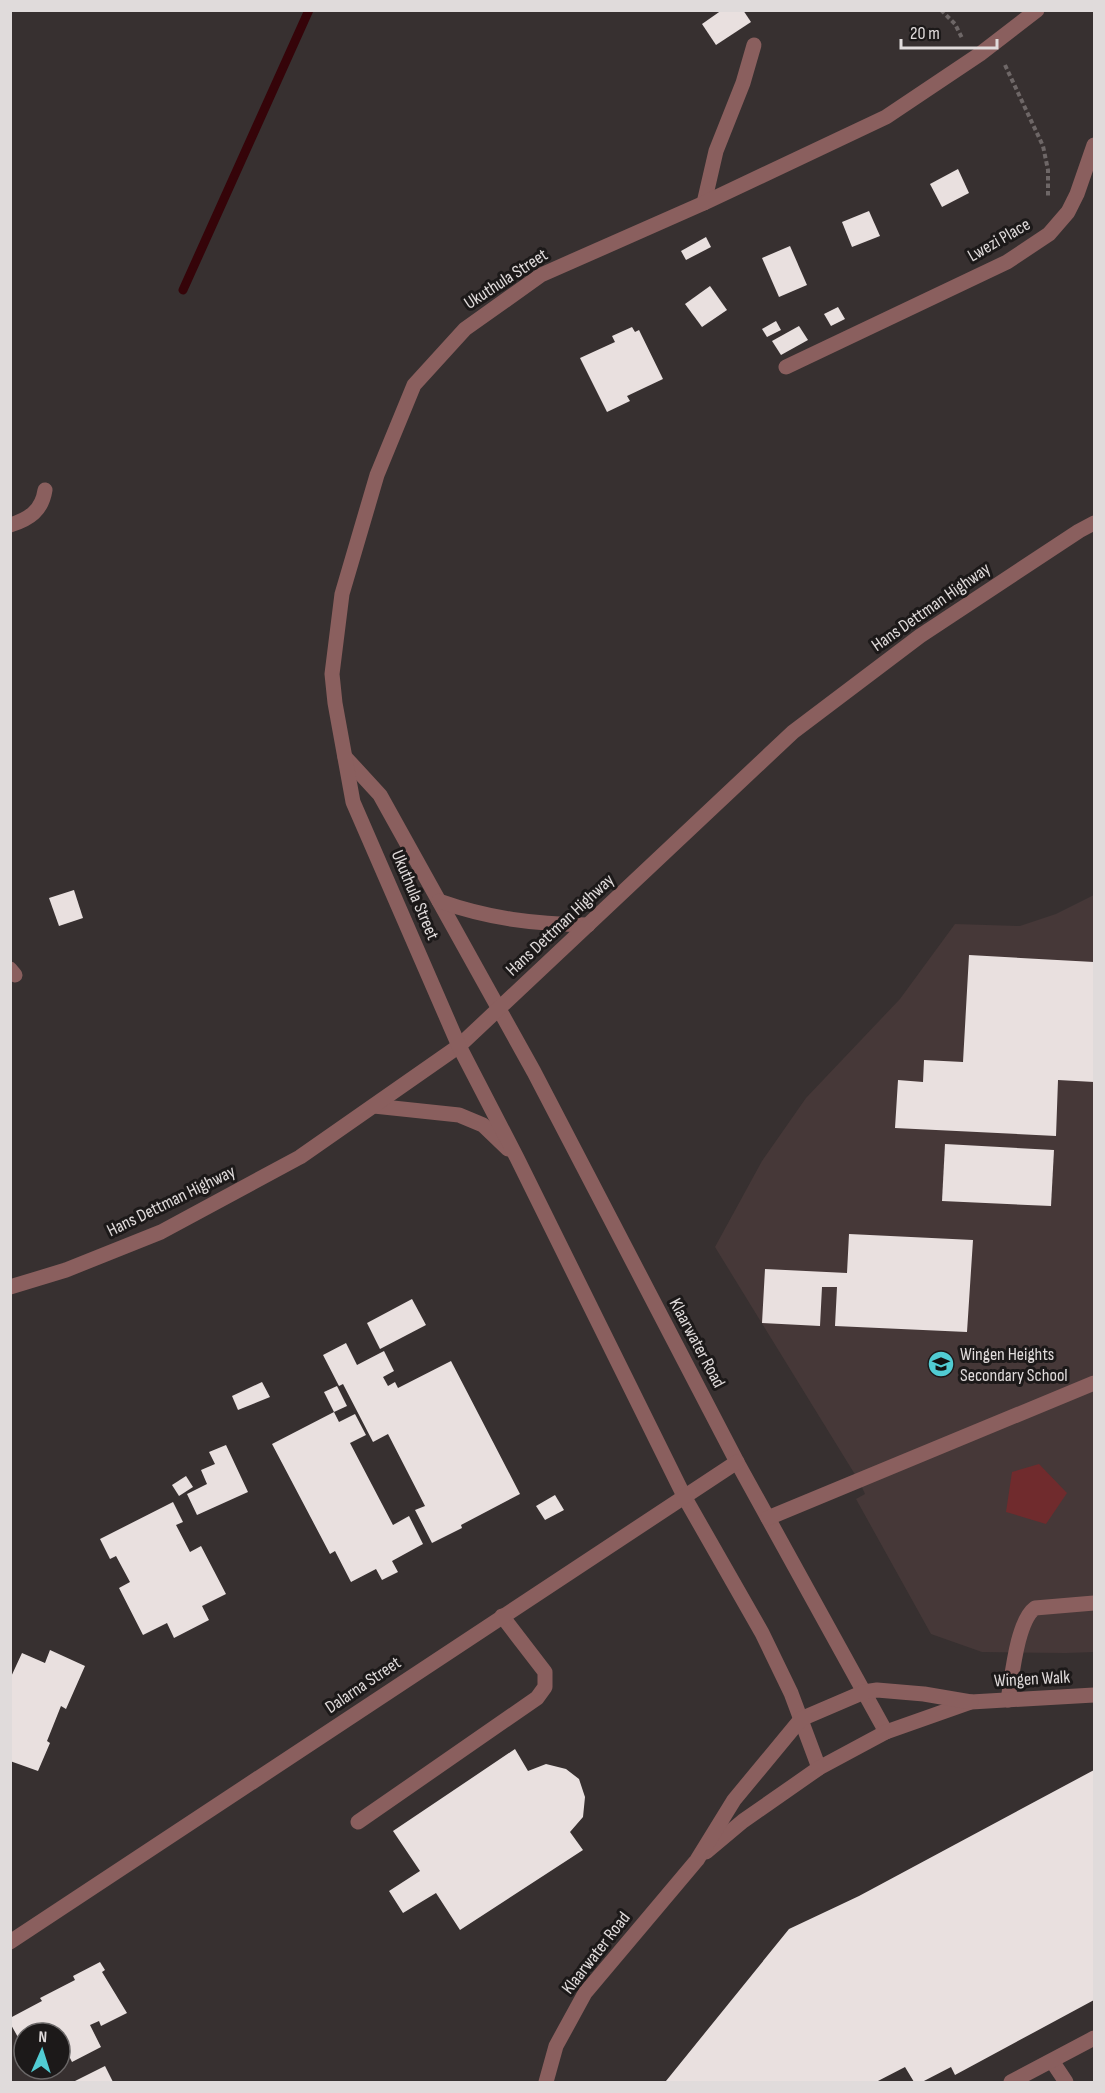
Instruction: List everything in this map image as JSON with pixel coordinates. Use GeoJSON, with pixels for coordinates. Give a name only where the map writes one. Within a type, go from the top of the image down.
{"type":"FeatureCollection","features":[{"type":"Feature","properties":{"kind":"street","name":"Ukuthula Street"},"geometry":{"type":"LineString","coordinates":[[459,1046],[354,802],[335,704],[332,674],[342,594],[377,475],[414,385],[465,329],[541,275],[704,203],[886,117],[971,61],[1037,10]]}},
{"type":"Feature","properties":{"kind":"street"},"geometry":{"type":"LineString","coordinates":[[704,203],[716,151],[743,83],[754,45]]}},
{"type":"Feature","properties":{"kind":"street"},"geometry":{"type":"LineString","coordinates":[[1049,234],[1068,212],[1095,144]]}},
{"type":"Feature","properties":{"kind":"street","name":"Lwezi Place"},"geometry":{"type":"LineString","coordinates":[[786,367],[1007,262],[1049,234]]}},
{"type":"Feature","properties":{"kind":"street"},"geometry":{"type":"LineString","coordinates":[[10,525],[31,516],[40,507],[45,490]]}},
{"type":"Feature","properties":{"kind":"street","name":"Hans Dettman Highway"},"geometry":{"type":"LineString","coordinates":[[10,1287],[66,1270],[161,1232],[300,1157],[374,1106],[459,1046],[793,732],[920,636],[1079,531],[1095,523]]}},
{"type":"Feature","properties":{"kind":"street","name":"Ukuthula Street"},"geometry":{"type":"LineString","coordinates":[[345,757],[381,795],[499,1009]]}},
{"type":"Feature","properties":{"kind":"street"},"geometry":{"type":"LineString","coordinates":[[439,901],[469,912],[523,922],[588,925]]}},
{"type":"Feature","properties":{"kind":"street","name":"Klaarwater Road"},"geometry":{"type":"LineString","coordinates":[[499,1009],[737,1462],[886,1732],[819,1768],[744,1821],[697,1860]]}},
{"type":"Feature","properties":{"kind":"street"},"geometry":{"type":"LineString","coordinates":[[459,1046],[685,1498],[762,1632],[791,1693],[819,1768]]}},
{"type":"Feature","properties":{"kind":"street"},"geometry":{"type":"LineString","coordinates":[[374,1106],[441,1112],[474,1120],[483,1125],[517,1158]]}},
{"type":"Feature","properties":{"kind":"street"},"geometry":{"type":"LineString","coordinates":[[768,1518],[1095,1383]]}},
{"type":"Feature","properties":{"kind":"street","name":"Dalarna Street"},"geometry":{"type":"LineString","coordinates":[[10,1942],[737,1462]]}},
{"type":"Feature","properties":{"kind":"street"},"geometry":{"type":"LineString","coordinates":[[1008,1700],[1017,1651],[1026,1618],[1031,1611],[1035,1608],[1095,1603]]}},
{"type":"Feature","properties":{"kind":"street"},"geometry":{"type":"LineString","coordinates":[[358,1822],[537,1698],[545,1687],[545,1672],[502,1616]]}},
{"type":"Feature","properties":{"kind":"street","name":"Wingen Walk"},"geometry":{"type":"LineString","coordinates":[[864,1692],[876,1690],[924,1694],[971,1702],[1095,1695]]}},
{"type":"Feature","properties":{"kind":"street","name":"Klaarwater Road"},"geometry":{"type":"LineString","coordinates":[[546,2082],[556,2046],[585,1993],[697,1860],[734,1800],[801,1719],[864,1692]]}},
{"type":"Feature","properties":{"kind":"street","name":"Wingen Walk"},"geometry":{"type":"LineString","coordinates":[[886,1732],[971,1702]]}},
{"type":"Feature","properties":{"kind":"street"},"geometry":{"type":"LineString","coordinates":[[1011,2082],[1095,2038]]}},
{"type":"Feature","properties":{"kind":"street"},"geometry":{"type":"LineString","coordinates":[[1052,2061],[1066,2082]]}},
{"type":"Feature","properties":{"kind":"path"},"geometry":{"type":"LineString","coordinates":[[940,10],[955,24],[971,61]]}},
{"type":"Feature","properties":{"kind":"path","name":"Lwezi Place"},"geometry":{"type":"LineString","coordinates":[[995,43],[1043,146],[1048,170],[1049,234]]}},
{"type":"Feature","properties":{"kind":"shaded area","name":"Wingen Heights Secondary School"},"geometry":{"type":"Polygon","coordinates":[[[1094,895],[1094,1652],[982,1652],[931,1634],[856,1499],[865,1494],[859,1481],[715,1247],[762,1161],[806,1098],[900,999],[955,924],[1020,926],[1056,914],[1094,895]]]}},
{"type":"Feature","properties":{"kind":"shaded area"},"geometry":{"type":"Polygon","coordinates":[[[1039,1464],[1067,1493],[1046,1524],[1006,1512],[1012,1472],[1039,1464]]]}},
{"type":"Feature","properties":{"kind":"building"},"geometry":{"type":"Polygon","coordinates":[[[722,10],[743,10],[751,22],[716,45],[702,24],[722,10]]]}},
{"type":"Feature","properties":{"kind":"building"},"geometry":{"type":"Polygon","coordinates":[[[958,169],[969,193],[942,207],[930,184],[958,169]]]}},
{"type":"Feature","properties":{"kind":"building"},"geometry":{"type":"Polygon","coordinates":[[[869,211],[880,236],[852,247],[842,222],[869,211]]]}},
{"type":"Feature","properties":{"kind":"building"},"geometry":{"type":"Polygon","coordinates":[[[706,237],[711,247],[686,260],[681,251],[706,237]]]}},
{"type":"Feature","properties":{"kind":"building"},"geometry":{"type":"Polygon","coordinates":[[[790,246],[807,285],[779,297],[762,258],[790,246]]]}},
{"type":"Feature","properties":{"kind":"building"},"geometry":{"type":"Polygon","coordinates":[[[710,286],[727,310],[702,327],[685,304],[710,286]]]}},
{"type":"Feature","properties":{"kind":"building"},"geometry":{"type":"Polygon","coordinates":[[[838,307],[845,319],[831,326],[824,314],[838,307]]]}},
{"type":"Feature","properties":{"kind":"building"},"geometry":{"type":"Polygon","coordinates":[[[776,321],[781,330],[767,337],[762,329],[776,321]]]}},
{"type":"Feature","properties":{"kind":"building"},"geometry":{"type":"Polygon","coordinates":[[[799,326],[808,340],[781,355],[772,341],[799,326]]]}},
{"type":"Feature","properties":{"kind":"building"},"geometry":{"type":"Polygon","coordinates":[[[632,327],[635,332],[639,330],[663,379],[627,396],[630,401],[607,412],[580,358],[615,342],[612,336],[632,327]]]}},
{"type":"Feature","properties":{"kind":"building"},"geometry":{"type":"Polygon","coordinates":[[[74,890],[83,918],[59,926],[49,898],[74,890]]]}},
{"type":"Feature","properties":{"kind":"building"},"geometry":{"type":"Polygon","coordinates":[[[969,955],[1094,962],[1094,1082],[1058,1080],[1056,1136],[895,1128],[898,1080],[923,1082],[924,1060],[963,1062],[969,955]]]}},
{"type":"Feature","properties":{"kind":"building"},"geometry":{"type":"Polygon","coordinates":[[[945,1144],[1054,1150],[1051,1206],[942,1201],[945,1144]]]}},
{"type":"Feature","properties":{"kind":"building"},"geometry":{"type":"Polygon","coordinates":[[[849,1234],[973,1240],[967,1332],[835,1326],[837,1287],[822,1287],[820,1326],[762,1323],[765,1269],[847,1273],[849,1234]]]}},
{"type":"Feature","properties":{"kind":"building"},"geometry":{"type":"Polygon","coordinates":[[[412,1299],[426,1325],[380,1349],[367,1323],[412,1299]]]}},
{"type":"Feature","properties":{"kind":"building"},"geometry":{"type":"Polygon","coordinates":[[[346,1343],[357,1365],[384,1351],[394,1371],[383,1377],[388,1386],[395,1382],[398,1388],[451,1361],[520,1494],[432,1543],[415,1510],[425,1506],[388,1434],[373,1442],[343,1384],[339,1386],[323,1355],[346,1343]]]}},
{"type":"Feature","properties":{"kind":"building"},"geometry":{"type":"Polygon","coordinates":[[[262,1382],[270,1397],[238,1410],[232,1396],[262,1382]]]}},
{"type":"Feature","properties":{"kind":"building"},"geometry":{"type":"Polygon","coordinates":[[[337,1386],[347,1406],[334,1412],[324,1392],[337,1386]]]}},
{"type":"Feature","properties":{"kind":"building"},"geometry":{"type":"Polygon","coordinates":[[[334,1412],[339,1422],[355,1414],[366,1435],[350,1443],[393,1525],[409,1516],[423,1544],[392,1561],[398,1572],[382,1580],[376,1569],[351,1582],[335,1551],[330,1554],[272,1444],[334,1412]]]}},
{"type":"Feature","properties":{"kind":"building"},"geometry":{"type":"Polygon","coordinates":[[[226,1445],[248,1492],[197,1515],[187,1494],[207,1484],[201,1470],[215,1464],[209,1452],[226,1445]]]}},
{"type":"Feature","properties":{"kind":"building"},"geometry":{"type":"Polygon","coordinates":[[[186,1476],[193,1487],[179,1496],[172,1485],[186,1476]]]}},
{"type":"Feature","properties":{"kind":"building"},"geometry":{"type":"Polygon","coordinates":[[[555,1495],[564,1510],[545,1520],[536,1506],[555,1495]]]}},
{"type":"Feature","properties":{"kind":"building"},"geometry":{"type":"Polygon","coordinates":[[[173,1502],[183,1522],[176,1525],[190,1552],[201,1546],[226,1594],[202,1606],[209,1620],[174,1638],[167,1623],[143,1635],[119,1588],[130,1582],[116,1556],[110,1559],[100,1539],[173,1502]]]}},
{"type":"Feature","properties":{"kind":"building"},"geometry":{"type":"Polygon","coordinates":[[[50,1650],[85,1666],[66,1709],[61,1706],[47,1741],[50,1743],[38,1771],[10,1761],[10,1679],[22,1653],[45,1663],[50,1650]]]}},
{"type":"Feature","properties":{"kind":"building"},"geometry":{"type":"Polygon","coordinates":[[[515,1749],[528,1771],[546,1764],[566,1769],[579,1779],[585,1797],[583,1817],[570,1832],[583,1850],[460,1930],[436,1893],[403,1913],[389,1891],[420,1871],[393,1831],[515,1749]]]}},
{"type":"Feature","properties":{"kind":"building"},"geometry":{"type":"Polygon","coordinates":[[[1094,1770],[1094,2000],[955,2075],[951,2067],[922,2082],[914,2082],[905,2067],[876,2082],[666,2081],[789,1929],[859,1896],[1094,1770]]]}},
{"type":"Feature","properties":{"kind":"building"},"geometry":{"type":"Polygon","coordinates":[[[100,1962],[105,1970],[102,1972],[127,2013],[101,2026],[99,2021],[90,2025],[101,2047],[72,2062],[72,2021],[12,2021],[12,2027],[10,2018],[42,2001],[40,1998],[75,1980],[73,1976],[100,1962]]]}},
{"type":"Feature","properties":{"kind":"building"},"geometry":{"type":"Polygon","coordinates":[[[105,2066],[113,2082],[73,2082],[105,2066]]]}},
{"type":"Feature","properties":{"kind":"waterway"},"geometry":{"type":"LineString","coordinates":[[183,290],[309,10]]}},
{"type":"Feature","properties":{"kind":"place","name":"Wingen Heights Secondary School"},"geometry":{"type":"Point","coordinates":[941,1364]}}]}
